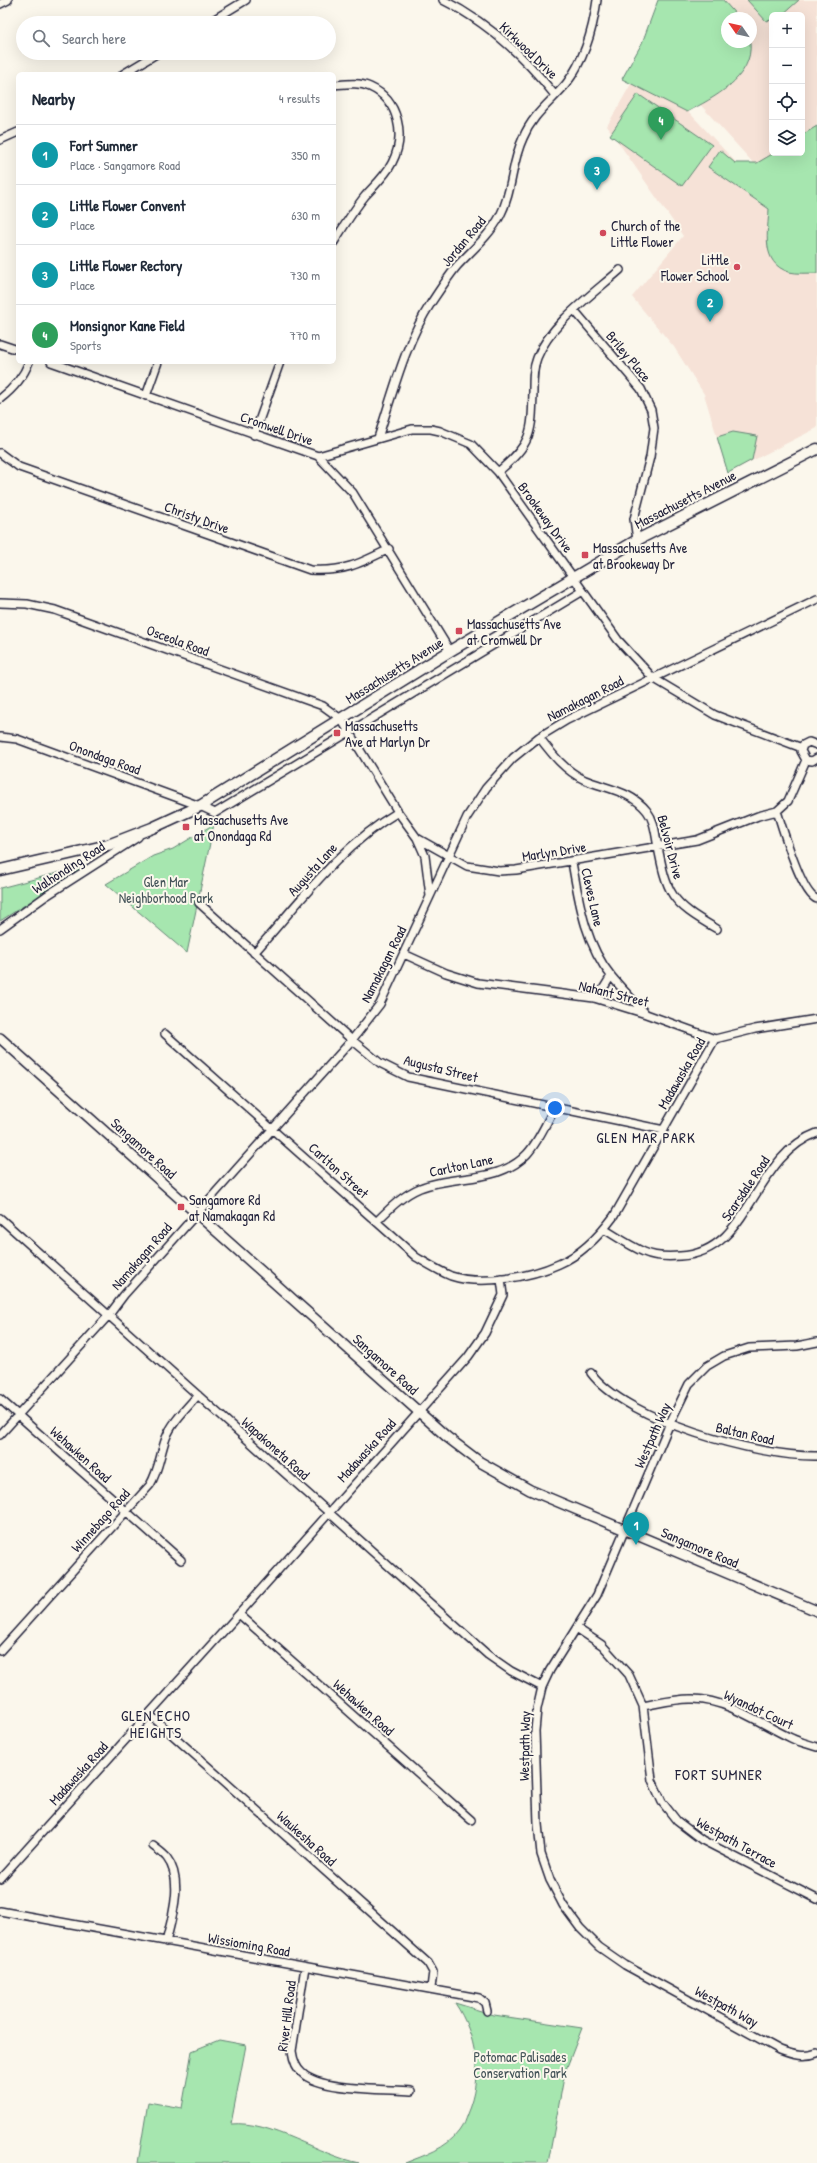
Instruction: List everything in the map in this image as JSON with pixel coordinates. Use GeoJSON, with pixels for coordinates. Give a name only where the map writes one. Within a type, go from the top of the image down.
{"type":"FeatureCollection","features":[{"type":"Feature","properties":{"kind":"main road","name":"Massachusetts Avenue"},"geometry":{"type":"LineString","coordinates":[[0,870],[108,845],[152,828],[200,806],[450,651],[637,540],[817,449]]}},
{"type":"Feature","properties":{"kind":"street"},"geometry":{"type":"LineString","coordinates":[[0,4],[8,0]]}},
{"type":"Feature","properties":{"kind":"street"},"geometry":{"type":"LineString","coordinates":[[220,16],[246,0]]}},
{"type":"Feature","properties":{"kind":"street","name":"Kirkwood Drive"},"geometry":{"type":"LineString","coordinates":[[443,0],[481,22],[505,42],[554,94]]}},
{"type":"Feature","properties":{"kind":"street","name":"Jordan Road"},"geometry":{"type":"LineString","coordinates":[[378,438],[411,342],[430,304],[452,273],[488,234],[500,216],[508,196],[515,159],[523,137],[537,113],[565,84],[576,70],[591,37],[597,0]]}},
{"type":"Feature","properties":{"kind":"street"},"geometry":{"type":"LineString","coordinates":[[127,72],[147,60]]}},
{"type":"Feature","properties":{"kind":"street"},"geometry":{"type":"LineString","coordinates":[[336,85],[360,84],[370,87],[385,96],[395,111],[399,128],[398,146],[392,163],[353,211],[336,239]]}},
{"type":"Feature","properties":{"kind":"street"},"geometry":{"type":"LineString","coordinates":[[0,140],[16,133]]}},
{"type":"Feature","properties":{"kind":"street"},"geometry":{"type":"LineString","coordinates":[[498,472],[517,456],[530,433],[533,374],[537,358],[545,341],[554,329],[620,270]]}},
{"type":"Feature","properties":{"kind":"street","name":"Briley Place"},"geometry":{"type":"LineString","coordinates":[[575,311],[641,388],[651,410],[654,428],[650,457],[634,519],[637,540]]}},
{"type":"Feature","properties":{"kind":"street"},"geometry":{"type":"LineString","coordinates":[[0,344],[16,349]]}},
{"type":"Feature","properties":{"kind":"street"},"geometry":{"type":"LineString","coordinates":[[0,399],[13,389],[26,371],[28,364]]}},
{"type":"Feature","properties":{"kind":"street","name":"Cromwell Drive"},"geometry":{"type":"LineString","coordinates":[[57,364],[254,435],[318,456],[353,493],[389,549],[450,651]]}},
{"type":"Feature","properties":{"kind":"street"},"geometry":{"type":"LineString","coordinates":[[146,396],[157,364]]}},
{"type":"Feature","properties":{"kind":"street"},"geometry":{"type":"LineString","coordinates":[[254,435],[279,364]]}},
{"type":"Feature","properties":{"kind":"street","name":"Brookeway Drive"},"geometry":{"type":"LineString","coordinates":[[318,456],[412,429],[431,429],[440,431],[471,444],[498,472],[618,640],[653,678],[715,715],[802,748]]}},
{"type":"Feature","properties":{"kind":"street","name":"Christy Drive"},"geometry":{"type":"LineString","coordinates":[[0,453],[19,467],[304,568],[326,571],[350,568],[389,549]]}},
{"type":"Feature","properties":{"kind":"street"},"geometry":{"type":"LineString","coordinates":[[200,806],[215,813],[583,591]]}},
{"type":"Feature","properties":{"kind":"street","name":"Namakagan Road"},"geometry":{"type":"LineString","coordinates":[[0,1435],[109,1316],[124,1295],[196,1213],[352,1040],[380,1004],[467,817],[486,788],[513,758],[539,737],[567,720],[817,599]]}},
{"type":"Feature","properties":{"kind":"street","name":"Osceola Road"},"geometry":{"type":"LineString","coordinates":[[0,603],[27,604],[55,610],[323,706],[341,719]]}},
{"type":"Feature","properties":{"kind":"street","name":"Marlyn Drive"},"geometry":{"type":"LineString","coordinates":[[341,719],[398,812],[417,838],[467,866],[498,871],[516,870],[658,848],[697,840],[758,816],[777,811]]}},
{"type":"Feature","properties":{"kind":"street","name":"Onondaga Road"},"geometry":{"type":"LineString","coordinates":[[0,737],[17,739],[200,806]]}},
{"type":"Feature","properties":{"kind":"street","name":"Belvoir Drive"},"geometry":{"type":"LineString","coordinates":[[539,737],[557,760],[584,780],[635,798],[647,811],[653,821],[663,876],[673,897],[685,910],[717,929]]}},
{"type":"Feature","properties":{"kind":"street"},"geometry":{"type":"LineString","coordinates":[[816,743],[809,742],[802,748],[801,753],[806,760],[812,761],[817,758]]}},
{"type":"Feature","properties":{"kind":"street"},"geometry":{"type":"LineString","coordinates":[[806,760],[788,801],[777,811],[784,836],[807,890],[817,899]]}},
{"type":"Feature","properties":{"kind":"street","name":"Augusta Lane"},"geometry":{"type":"LineString","coordinates":[[254,953],[351,845],[373,827],[398,812]]}},
{"type":"Feature","properties":{"kind":"street","name":"Walhonding Road"},"geometry":{"type":"LineString","coordinates":[[0,929],[80,874],[152,828]]}},
{"type":"Feature","properties":{"kind":"street"},"geometry":{"type":"LineString","coordinates":[[417,838],[425,856],[430,897]]}},
{"type":"Feature","properties":{"kind":"street","name":"Cleves Lane"},"geometry":{"type":"LineString","coordinates":[[572,862],[580,909],[586,929],[611,976],[646,1014]]}},
{"type":"Feature","properties":{"kind":"street","name":"Augusta Street"},"geometry":{"type":"LineString","coordinates":[[199,903],[352,1040],[380,1063],[408,1077],[664,1130]]}},
{"type":"Feature","properties":{"kind":"street","name":"Nahant Street"},"geometry":{"type":"LineString","coordinates":[[404,954],[446,973],[478,983],[594,998],[646,1014],[715,1039],[727,1038],[755,1029],[817,1019]]}},
{"type":"Feature","properties":{"kind":"street"},"geometry":{"type":"LineString","coordinates":[[594,998],[603,989],[611,976]]}},
{"type":"Feature","properties":{"kind":"street","name":"Carlton Street"},"geometry":{"type":"LineString","coordinates":[[165,1034],[416,1257],[438,1270],[453,1276],[474,1280],[501,1279]]}},
{"type":"Feature","properties":{"kind":"street","name":"Sangamore Road"},"geometry":{"type":"LineString","coordinates":[[0,1038],[447,1437],[499,1475],[530,1490],[817,1611]]}},
{"type":"Feature","properties":{"kind":"street","name":"Madawaska Road"},"geometry":{"type":"LineString","coordinates":[[0,1878],[239,1614],[468,1356],[485,1333],[503,1295],[501,1279],[535,1272],[560,1264],[585,1248],[604,1229],[614,1216],[715,1039]]}},
{"type":"Feature","properties":{"kind":"street","name":"Carlton Lane"},"geometry":{"type":"LineString","coordinates":[[377,1221],[399,1200],[419,1188],[436,1183],[492,1175],[514,1165],[526,1154],[537,1140],[555,1107]]}},
{"type":"Feature","properties":{"kind":"street","name":"Scarsdale Road"},"geometry":{"type":"LineString","coordinates":[[604,1229],[644,1252],[666,1257],[689,1256],[717,1245],[732,1232],[773,1166],[796,1144],[817,1133]]}},
{"type":"Feature","properties":{"kind":"street","name":"Wapakoneta Road"},"geometry":{"type":"LineString","coordinates":[[0,1218],[488,1655],[511,1671],[542,1687]]}},
{"type":"Feature","properties":{"kind":"street","name":"Westpath Way"},"geometry":{"type":"LineString","coordinates":[[817,1342],[797,1346],[749,1348],[724,1356],[707,1366],[689,1384],[670,1423],[598,1595],[578,1629],[550,1670],[542,1687],[537,1709],[535,1731],[538,1824],[541,1854],[550,1880],[563,1905],[580,1928],[599,1947],[625,1965],[780,2050],[793,2055],[810,2055],[817,2053]]}},
{"type":"Feature","properties":{"kind":"street","name":"Baltan Road"},"geometry":{"type":"LineString","coordinates":[[591,1374],[597,1382],[621,1400],[670,1423],[707,1437],[740,1447],[775,1453],[817,1456]]}},
{"type":"Feature","properties":{"kind":"street","name":"Winnebago Road"},"geometry":{"type":"LineString","coordinates":[[0,1651],[150,1485],[157,1474],[166,1438],[171,1428],[198,1395]]}},
{"type":"Feature","properties":{"kind":"street","name":"Wehawken Road"},"geometry":{"type":"LineString","coordinates":[[0,1399],[181,1560]]}},
{"type":"Feature","properties":{"kind":"street","name":"Wehawken Road"},"geometry":{"type":"LineString","coordinates":[[239,1614],[470,1820]]}},
{"type":"Feature","properties":{"kind":"street","name":"Westpath Terrace"},"geometry":{"type":"LineString","coordinates":[[578,1629],[602,1645],[616,1658],[629,1675],[643,1706],[652,1780],[662,1802],[677,1821],[702,1840],[817,1899]]}},
{"type":"Feature","properties":{"kind":"street","name":"Wyandot Court"},"geometry":{"type":"LineString","coordinates":[[643,1706],[679,1700],[696,1699],[712,1702],[729,1707],[793,1739],[817,1747]]}},
{"type":"Feature","properties":{"kind":"street","name":"Waukesha Road"},"geometry":{"type":"LineString","coordinates":[[149,1714],[428,1963],[433,1972],[431,1988]]}},
{"type":"Feature","properties":{"kind":"street"},"geometry":{"type":"LineString","coordinates":[[153,1846],[168,1858],[175,1880],[175,1902],[166,1942]]}},
{"type":"Feature","properties":{"kind":"street","name":"Wissioming Road"},"geometry":{"type":"LineString","coordinates":[[0,1911],[305,1967],[431,1988],[479,1998],[484,2003],[487,2011]]}},
{"type":"Feature","properties":{"kind":"street","name":"River Hill Road"},"geometry":{"type":"LineString","coordinates":[[305,1967],[292,2051],[294,2059],[302,2073],[313,2080],[329,2086],[411,2091]]}},
{"type":"Feature","properties":{"kind":"shaded area"},"geometry":{"type":"Polygon","coordinates":[[[665,0],[817,0],[817,199],[777,189],[657,57],[665,0]]]}},
{"type":"Feature","properties":{"kind":"shaded area","name":"Little Flower School"},"geometry":{"type":"Polygon","coordinates":[[[643,63],[801,232],[817,235],[817,428],[728,473],[704,394],[674,347],[632,297],[683,236],[607,126],[643,63]]]}},
{"type":"Feature","properties":{"kind":"green space"},"geometry":{"type":"Polygon","coordinates":[[[658,0],[723,0],[734,12],[721,12],[721,48],[750,48],[750,55],[746,66],[730,85],[687,112],[622,79],[642,43],[658,0]]]}},
{"type":"Feature","properties":{"kind":"green space"},"geometry":{"type":"Polygon","coordinates":[[[747,0],[799,0],[785,12],[769,12],[769,20],[766,21],[747,0]]]}},
{"type":"Feature","properties":{"kind":"green space"},"geometry":{"type":"Polygon","coordinates":[[[638,94],[712,145],[682,186],[610,135],[638,94]]]}},
{"type":"Feature","properties":{"kind":"green space"},"geometry":{"type":"Polygon","coordinates":[[[817,126],[817,273],[792,273],[780,268],[774,262],[770,254],[767,237],[769,209],[708,167],[720,150],[735,163],[757,163],[769,156],[805,156],[805,133],[817,126]]]}},
{"type":"Feature","properties":{"kind":"green space"},"geometry":{"type":"Polygon","coordinates":[[[733,432],[757,436],[752,460],[728,473],[717,437],[733,432]]]}},
{"type":"Feature","properties":{"kind":"green space","name":"Glen Mar Neighborhood Park"},"geometry":{"type":"Polygon","coordinates":[[[214,824],[187,953],[106,884],[153,856],[173,849],[214,824]]]}},
{"type":"Feature","properties":{"kind":"green space"},"geometry":{"type":"Polygon","coordinates":[[[88,865],[0,921],[0,888],[88,865]]]}},
{"type":"Feature","properties":{"kind":"green space","name":"Potomac Palisades Conservation Park"},"geometry":{"type":"Polygon","coordinates":[[[455,2003],[494,2015],[582,2028],[565,2072],[548,2163],[405,2163],[435,2151],[454,2137],[463,2125],[472,2100],[476,2071],[473,2043],[455,2003]]]}},
{"type":"Feature","properties":{"kind":"green space"},"geometry":{"type":"Polygon","coordinates":[[[219,2040],[246,2045],[231,2124],[246,2124],[262,2127],[278,2132],[343,2159],[359,2163],[138,2163],[148,2102],[182,2108],[192,2051],[219,2040]]]}},
{"type":"Feature","properties":{"kind":"place","name":"Monsignor Kane Field"},"geometry":{"type":"Point","coordinates":[661,140]}},
{"type":"Feature","properties":{"kind":"place","name":"Little Flower Rectory"},"geometry":{"type":"Point","coordinates":[597,190]}},
{"type":"Feature","properties":{"kind":"place","name":"Church of the Little Flower"},"geometry":{"type":"Point","coordinates":[603,233]}},
{"type":"Feature","properties":{"kind":"place","name":"Little Flower School"},"geometry":{"type":"Point","coordinates":[737,267]}},
{"type":"Feature","properties":{"kind":"place","name":"Little Flower Convent"},"geometry":{"type":"Point","coordinates":[710,322]}},
{"type":"Feature","properties":{"kind":"place","name":"Massachusetts Ave at Brookeway Dr"},"geometry":{"type":"Point","coordinates":[585,555]}},
{"type":"Feature","properties":{"kind":"place","name":"Massachusetts Ave at Cromwell Dr"},"geometry":{"type":"Point","coordinates":[459,631]}},
{"type":"Feature","properties":{"kind":"place","name":"Massachusetts Ave at Marlyn Dr"},"geometry":{"type":"Point","coordinates":[337,733]}},
{"type":"Feature","properties":{"kind":"place","name":"Massachusetts Ave at Onondaga Rd"},"geometry":{"type":"Point","coordinates":[186,827]}},
{"type":"Feature","properties":{"kind":"place","name":"Sangamore Rd at Namakagan Rd"},"geometry":{"type":"Point","coordinates":[181,1207]}},
{"type":"Feature","properties":{"kind":"place","name":"Fort Sumner"},"geometry":{"type":"Point","coordinates":[636,1545]}},
{"type":"Feature","properties":{"kind":"district","name":"GLEN MAR PARK"},"geometry":{"type":"Point","coordinates":[646,1137]}},
{"type":"Feature","properties":{"kind":"district","name":"GLEN ECHO HEIGHTS"},"geometry":{"type":"Point","coordinates":[156,1724]}},
{"type":"Feature","properties":{"kind":"district","name":"FORT SUMNER"},"geometry":{"type":"Point","coordinates":[719,1774]}}]}
